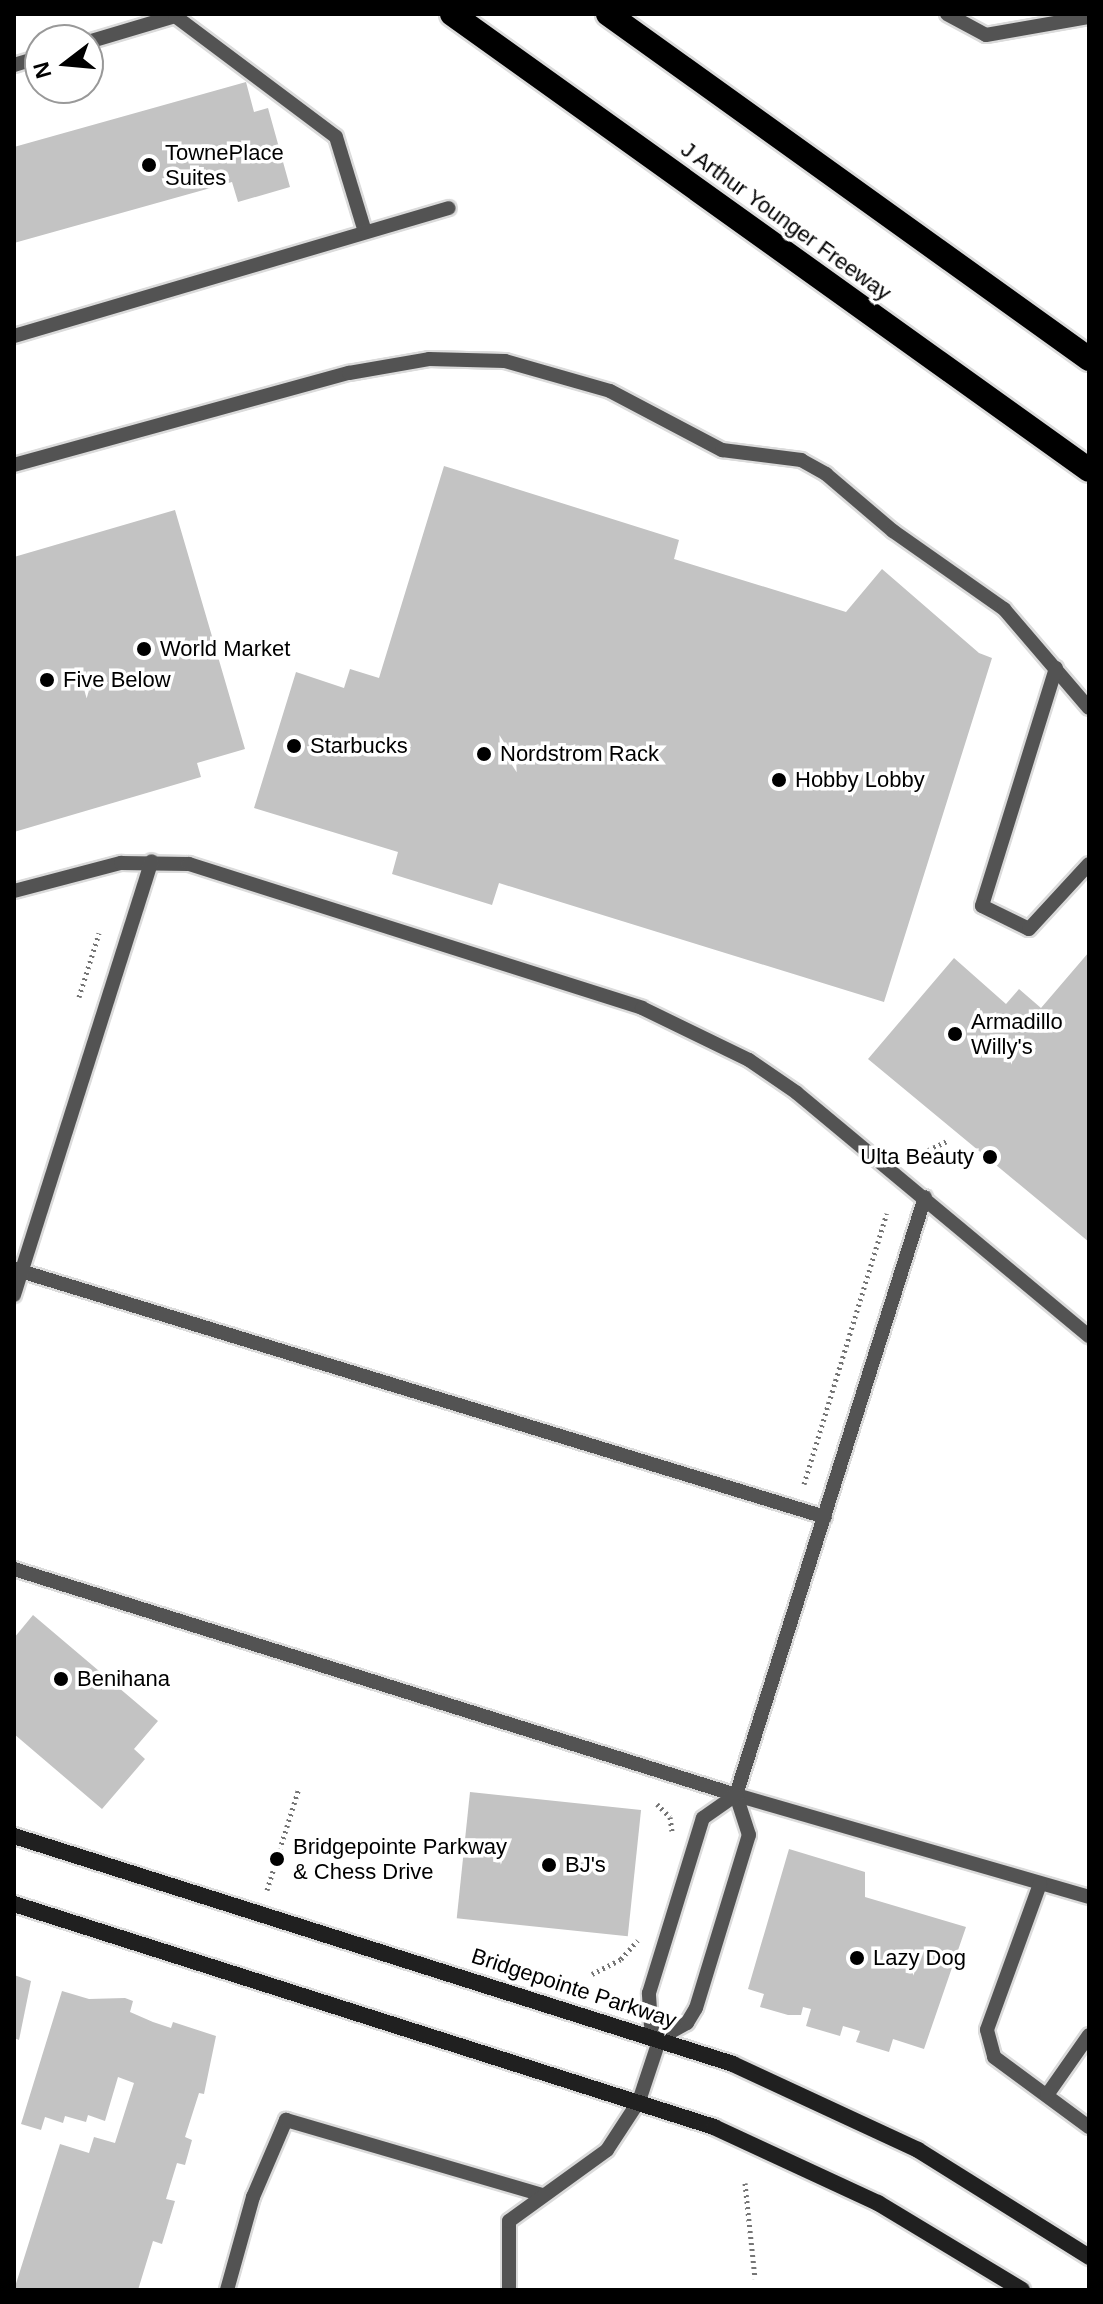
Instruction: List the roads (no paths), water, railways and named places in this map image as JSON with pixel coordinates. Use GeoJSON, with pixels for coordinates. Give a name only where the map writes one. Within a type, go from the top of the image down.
{"type":"FeatureCollection","features":[{"type":"Feature","properties":{"kind":"highway","name":"J Arthur Younger Freeway"},"geometry":{"type":"LineString","coordinates":[[452,14],[1089,470]]}},
{"type":"Feature","properties":{"kind":"highway"},"geometry":{"type":"LineString","coordinates":[[608,14],[1089,359]]}},
{"type":"Feature","properties":{"kind":"main road","name":"Bridgepointe Parkway"},"geometry":{"type":"LineString","coordinates":[[14,1836],[660,2038],[766,2078],[883,2132],[984,2188],[1089,2257]]}},
{"type":"Feature","properties":{"kind":"main road"},"geometry":{"type":"LineString","coordinates":[[14,1904],[639,2101],[737,2136],[844,2185],[1022,2290]]}},
{"type":"Feature","properties":{"kind":"lane"},"geometry":{"type":"LineString","coordinates":[[947,14],[986,35],[1089,17]]}},
{"type":"Feature","properties":{"kind":"lane"},"geometry":{"type":"LineString","coordinates":[[104,37],[175,16],[336,137],[365,232]]}},
{"type":"Feature","properties":{"kind":"lane"},"geometry":{"type":"LineString","coordinates":[[14,336],[449,208]]}},
{"type":"Feature","properties":{"kind":"lane"},"geometry":{"type":"LineString","coordinates":[[14,465],[349,373],[429,359],[505,361],[610,391],[722,450],[801,460],[814,467],[1004,609],[1089,708]]}},
{"type":"Feature","properties":{"kind":"lane"},"geometry":{"type":"LineString","coordinates":[[1056,668],[982,906],[1029,929],[1089,864]]}},
{"type":"Feature","properties":{"kind":"lane"},"geometry":{"type":"LineString","coordinates":[[14,1295],[18,1270],[152,861]]}},
{"type":"Feature","properties":{"kind":"lane"},"geometry":{"type":"LineString","coordinates":[[14,891],[112,865],[152,861],[189,864],[642,1008],[749,1060],[925,1197],[1089,1336]]}},
{"type":"Feature","properties":{"kind":"lane"},"geometry":{"type":"LineString","coordinates":[[509,2290],[509,2221],[607,2150],[639,2101],[660,2038],[687,2023],[696,2008],[749,1835],[736,1795],[925,1197]]}},
{"type":"Feature","properties":{"kind":"lane"},"geometry":{"type":"LineString","coordinates":[[18,1270],[825,1517]]}},
{"type":"Feature","properties":{"kind":"lane"},"geometry":{"type":"LineString","coordinates":[[14,1569],[736,1795],[1089,1897]]}},
{"type":"Feature","properties":{"kind":"lane"},"geometry":{"type":"LineString","coordinates":[[660,2038],[651,2024],[649,1993],[703,1818],[736,1795]]}},
{"type":"Feature","properties":{"kind":"lane"},"geometry":{"type":"LineString","coordinates":[[1040,1884],[987,2030],[994,2057],[1089,2127]]}},
{"type":"Feature","properties":{"kind":"lane"},"geometry":{"type":"LineString","coordinates":[[1047,2095],[1089,2035]]}},
{"type":"Feature","properties":{"kind":"lane"},"geometry":{"type":"LineString","coordinates":[[227,2290],[253,2197],[286,2120],[542,2195]]}},
{"type":"Feature","properties":{"kind":"place","name":"TownePlace Suites"},"geometry":{"type":"Point","coordinates":[149,165]}},
{"type":"Feature","properties":{"kind":"place","name":"World Market"},"geometry":{"type":"Point","coordinates":[144,649]}},
{"type":"Feature","properties":{"kind":"place","name":"Five Below"},"geometry":{"type":"Point","coordinates":[47,680]}},
{"type":"Feature","properties":{"kind":"place","name":"Starbucks"},"geometry":{"type":"Point","coordinates":[294,746]}},
{"type":"Feature","properties":{"kind":"place","name":"Nordstrom Rack"},"geometry":{"type":"Point","coordinates":[484,754]}},
{"type":"Feature","properties":{"kind":"place","name":"Hobby Lobby"},"geometry":{"type":"Point","coordinates":[779,780]}},
{"type":"Feature","properties":{"kind":"place","name":"Armadillo Willy's"},"geometry":{"type":"Point","coordinates":[955,1034]}},
{"type":"Feature","properties":{"kind":"place","name":"Ulta Beauty"},"geometry":{"type":"Point","coordinates":[990,1157]}},
{"type":"Feature","properties":{"kind":"place","name":"Benihana"},"geometry":{"type":"Point","coordinates":[61,1679]}},
{"type":"Feature","properties":{"kind":"place","name":"Bridgepointe Parkway & Chess Drive"},"geometry":{"type":"Point","coordinates":[277,1859]}},
{"type":"Feature","properties":{"kind":"place","name":"BJ's"},"geometry":{"type":"Point","coordinates":[549,1865]}},
{"type":"Feature","properties":{"kind":"place","name":"Lazy Dog"},"geometry":{"type":"Point","coordinates":[857,1958]}}]}
